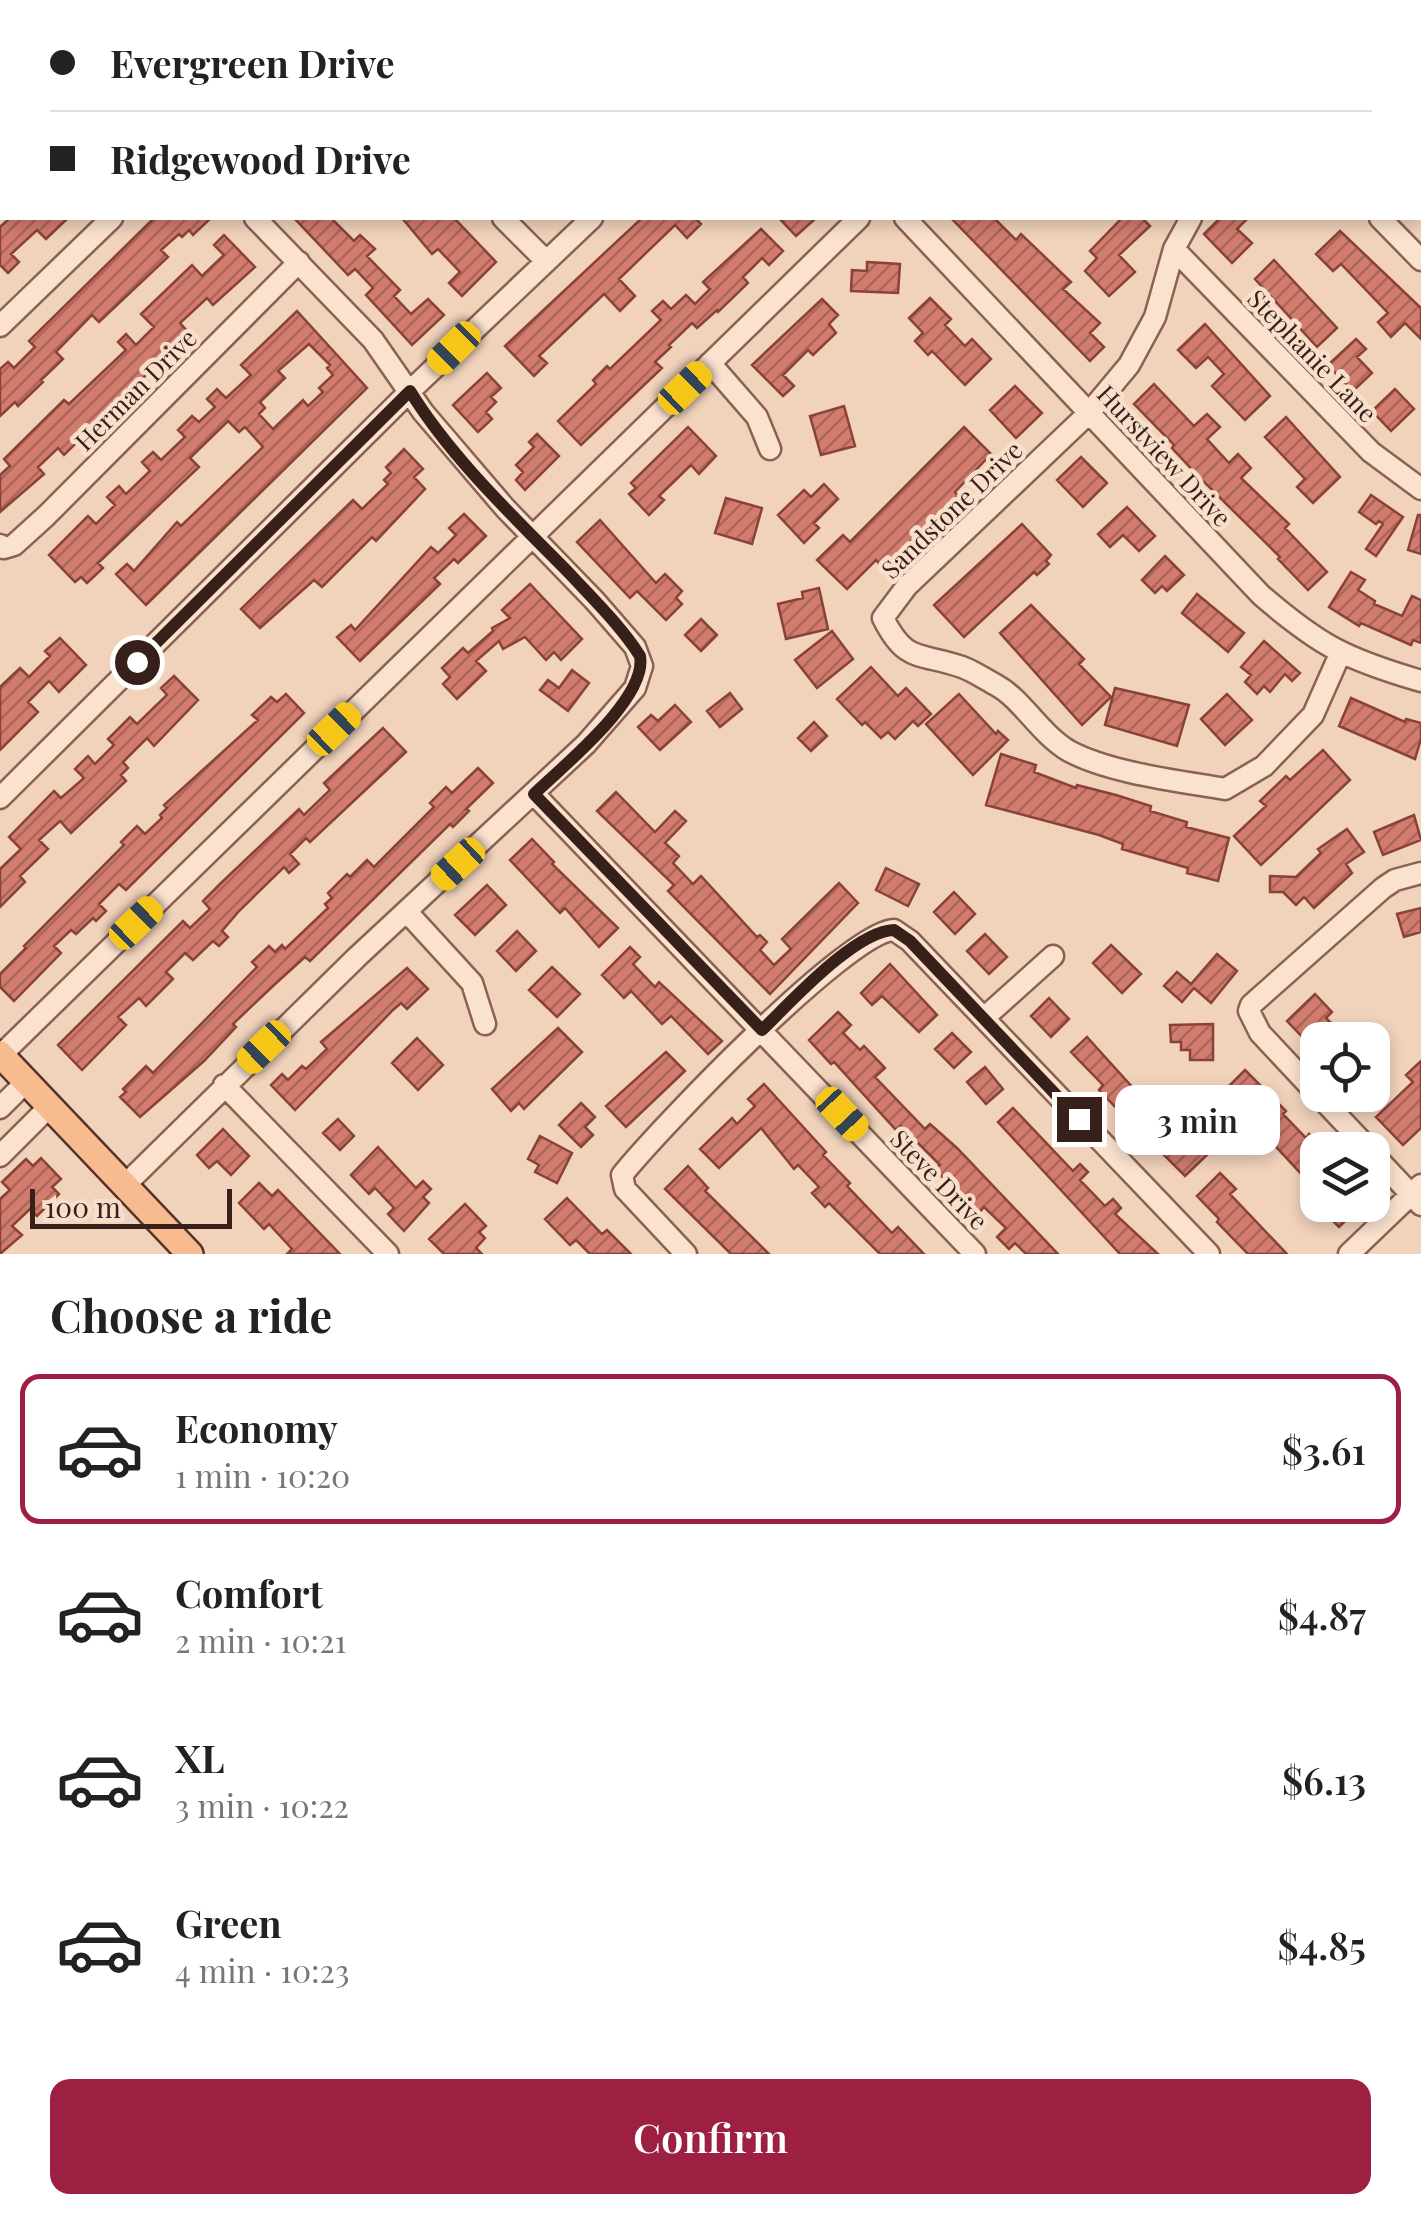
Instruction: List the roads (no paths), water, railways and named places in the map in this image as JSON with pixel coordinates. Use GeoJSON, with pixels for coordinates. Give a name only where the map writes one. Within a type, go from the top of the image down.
{"type":"FeatureCollection","features":[{"type":"Feature","properties":{"kind":"main road"},"geometry":{"type":"LineString","coordinates":[[0,1054],[190,1254]]}},
{"type":"Feature","properties":{"kind":"street"},"geometry":{"type":"LineString","coordinates":[[0,326],[110,220]]}},
{"type":"Feature","properties":{"kind":"street"},"geometry":{"type":"LineString","coordinates":[[125,1185],[224,1085],[534,794],[624,704],[642,666],[635,647],[423,412],[372,340],[258,220]]}},
{"type":"Feature","properties":{"kind":"street"},"geometry":{"type":"LineString","coordinates":[[505,220],[546,261]]}},
{"type":"Feature","properties":{"kind":"street"},"geometry":{"type":"LineString","coordinates":[[0,798],[410,391],[590,220]]}},
{"type":"Feature","properties":{"kind":"street"},"geometry":{"type":"LineString","coordinates":[[0,1054],[857,220]]}},
{"type":"Feature","properties":{"kind":"street","name":"Hurstview Drive"},"geometry":{"type":"LineString","coordinates":[[907,220],[1261,595],[1306,634],[1340,654],[1421,681]]}},
{"type":"Feature","properties":{"kind":"street"},"geometry":{"type":"LineString","coordinates":[[1089,412],[1128,366],[1156,316],[1174,249],[1190,220]]}},
{"type":"Feature","properties":{"kind":"street"},"geometry":{"type":"LineString","coordinates":[[1382,220],[1421,260]]}},
{"type":"Feature","properties":{"kind":"street","name":"Stephanie Lane"},"geometry":{"type":"LineString","coordinates":[[1174,249],[1370,452],[1421,490]]}},
{"type":"Feature","properties":{"kind":"street","name":"Herman Drive"},"geometry":{"type":"LineString","coordinates":[[2,547],[14,545],[46,516],[300,262]]}},
{"type":"Feature","properties":{"kind":"street"},"geometry":{"type":"LineString","coordinates":[[710,363],[757,417],[770,449]]}},
{"type":"Feature","properties":{"kind":"street","name":"Sandstone Drive"},"geometry":{"type":"LineString","coordinates":[[1089,412],[907,586],[883,618],[894,641],[919,658],[962,667],[1004,690],[1040,730],[1072,752],[1133,772],[1225,789],[1264,766],[1313,715],[1340,654]]}},
{"type":"Feature","properties":{"kind":"street","name":"Steve Drive"},"geometry":{"type":"LineString","coordinates":[[534,794],[975,1254]]}},
{"type":"Feature","properties":{"kind":"street"},"geometry":{"type":"LineString","coordinates":[[1300,1076],[1260,1033],[1248,1012],[1252,1004],[1384,888],[1395,880],[1421,873]]}},
{"type":"Feature","properties":{"kind":"street"},"geometry":{"type":"LineString","coordinates":[[407,912],[472,982],[484,1024]]}},
{"type":"Feature","properties":{"kind":"street"},"geometry":{"type":"LineString","coordinates":[[686,1254],[625,1189],[622,1174],[762,1030],[854,948],[873,935],[894,930],[910,941],[1209,1254]]}},
{"type":"Feature","properties":{"kind":"street"},"geometry":{"type":"LineString","coordinates":[[984,1018],[1053,956]]}},
{"type":"Feature","properties":{"kind":"street"},"geometry":{"type":"LineString","coordinates":[[0,1108],[26,1082]]}},
{"type":"Feature","properties":{"kind":"street"},"geometry":{"type":"LineString","coordinates":[[224,1085],[388,1254]]}},
{"type":"Feature","properties":{"kind":"street"},"geometry":{"type":"LineString","coordinates":[[0,1156],[50,1107]]}},
{"type":"Feature","properties":{"kind":"street"},"geometry":{"type":"LineString","coordinates":[[1334,1112],[1352,1132]]}},
{"type":"Feature","properties":{"kind":"street"},"geometry":{"type":"LineString","coordinates":[[1348,1254],[1418,1195],[1390,1169]]}}]}
